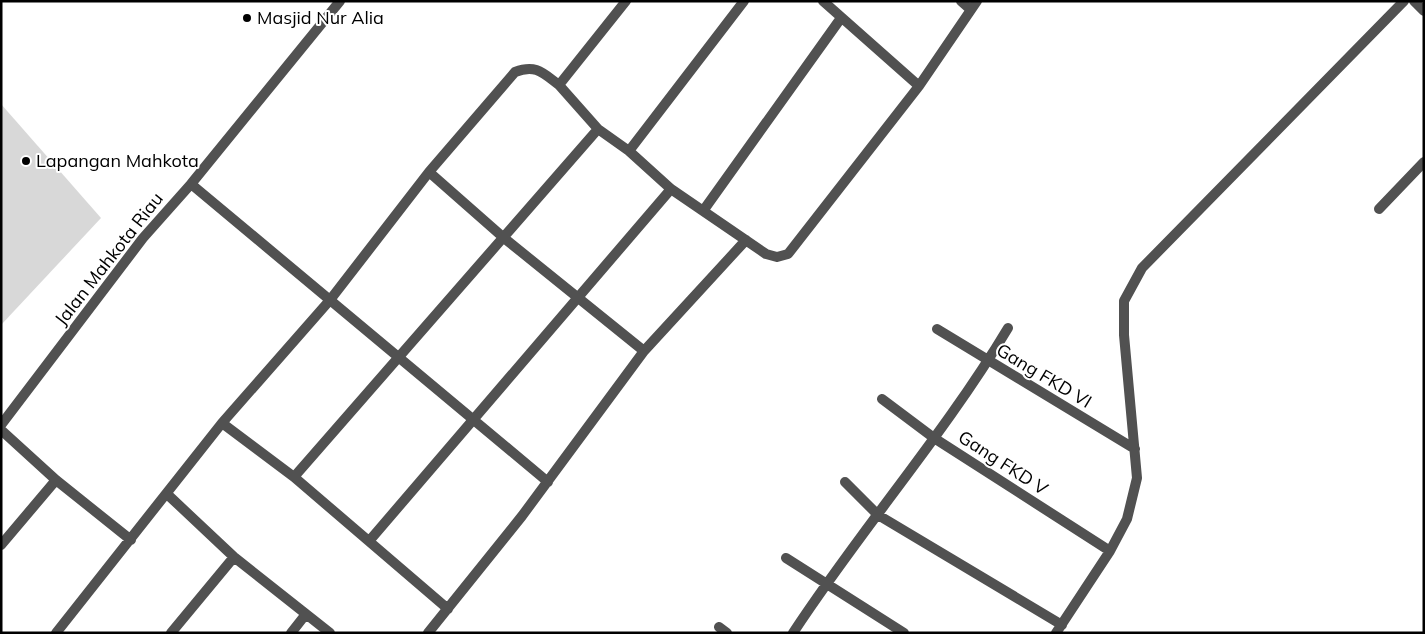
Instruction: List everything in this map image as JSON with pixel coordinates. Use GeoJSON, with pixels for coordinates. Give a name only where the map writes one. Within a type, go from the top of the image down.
{"type":"FeatureCollection","features":[{"type":"Feature","properties":{"kind":"street","name":"Jalan Mahkota Riau"},"geometry":{"type":"LineString","coordinates":[[1,425],[142,238],[191,184],[340,1]]}},
{"type":"Feature","properties":{"kind":"street"},"geometry":{"type":"LineString","coordinates":[[559,86],[626,1]]}},
{"type":"Feature","properties":{"kind":"street"},"geometry":{"type":"LineString","coordinates":[[629,151],[744,1]]}},
{"type":"Feature","properties":{"kind":"street"},"geometry":{"type":"LineString","coordinates":[[823,1],[919,86]]}},
{"type":"Feature","properties":{"kind":"street"},"geometry":{"type":"LineString","coordinates":[[56,633],[222,423],[330,300],[429,172],[515,72],[527,68],[539,70],[559,86],[598,129],[629,151],[671,189],[766,254],[777,256],[788,254],[919,86],[974,5],[961,1]]}},
{"type":"Feature","properties":{"kind":"street"},"geometry":{"type":"LineString","coordinates":[[845,482],[878,515],[1059,629],[1110,551],[1127,519],[1137,478],[1124,335],[1124,301],[1142,268],[1404,1]]}},
{"type":"Feature","properties":{"kind":"street"},"geometry":{"type":"LineString","coordinates":[[1414,1],[1424,11]]}},
{"type":"Feature","properties":{"kind":"street"},"geometry":{"type":"LineString","coordinates":[[703,211],[841,18]]}},
{"type":"Feature","properties":{"kind":"street"},"geometry":{"type":"LineString","coordinates":[[294,477],[400,358],[598,129]]}},
{"type":"Feature","properties":{"kind":"street"},"geometry":{"type":"LineString","coordinates":[[1379,209],[1424,162]]}},
{"type":"Feature","properties":{"kind":"street"},"geometry":{"type":"LineString","coordinates":[[429,172],[504,238],[644,351]]}},
{"type":"Feature","properties":{"kind":"street"},"geometry":{"type":"LineString","coordinates":[[191,184],[548,482]]}},
{"type":"Feature","properties":{"kind":"street"},"geometry":{"type":"LineString","coordinates":[[370,540],[474,420],[577,296],[671,189]]}},
{"type":"Feature","properties":{"kind":"street"},"geometry":{"type":"LineString","coordinates":[[428,633],[548,482],[644,351],[746,240]]}},
{"type":"Feature","properties":{"kind":"street"},"geometry":{"type":"LineString","coordinates":[[794,633],[826,582],[934,438],[988,361],[1008,328]]}},
{"type":"Feature","properties":{"kind":"street","name":"Gang FKD VI"},"geometry":{"type":"LineString","coordinates":[[937,329],[1135,449]]}},
{"type":"Feature","properties":{"kind":"street","name":"Gang FKD V"},"geometry":{"type":"LineString","coordinates":[[882,399],[934,438],[1110,551]]}},
{"type":"Feature","properties":{"kind":"street"},"geometry":{"type":"LineString","coordinates":[[222,423],[294,477],[370,540],[448,609]]}},
{"type":"Feature","properties":{"kind":"street"},"geometry":{"type":"LineString","coordinates":[[1,430],[56,480],[131,540]]}},
{"type":"Feature","properties":{"kind":"street"},"geometry":{"type":"LineString","coordinates":[[1,545],[56,480]]}},
{"type":"Feature","properties":{"kind":"street"},"geometry":{"type":"LineString","coordinates":[[167,494],[234,557],[330,633]]}},
{"type":"Feature","properties":{"kind":"street"},"geometry":{"type":"LineString","coordinates":[[171,633],[234,557]]}},
{"type":"Feature","properties":{"kind":"street"},"geometry":{"type":"LineString","coordinates":[[786,558],[904,633]]}},
{"type":"Feature","properties":{"kind":"street"},"geometry":{"type":"LineString","coordinates":[[291,633],[306,614]]}},
{"type":"Feature","properties":{"kind":"shaded area","name":"Lapangan Mahkota"},"geometry":{"type":"Polygon","coordinates":[[[1,104],[101,218],[1,325],[1,104]]]}},
{"type":"Feature","properties":{"kind":"place","name":"Masjid Nur Alia"},"geometry":{"type":"Point","coordinates":[247,18]}},
{"type":"Feature","properties":{"kind":"place","name":"Lapangan Mahkota"},"geometry":{"type":"Point","coordinates":[26,161]}}]}
